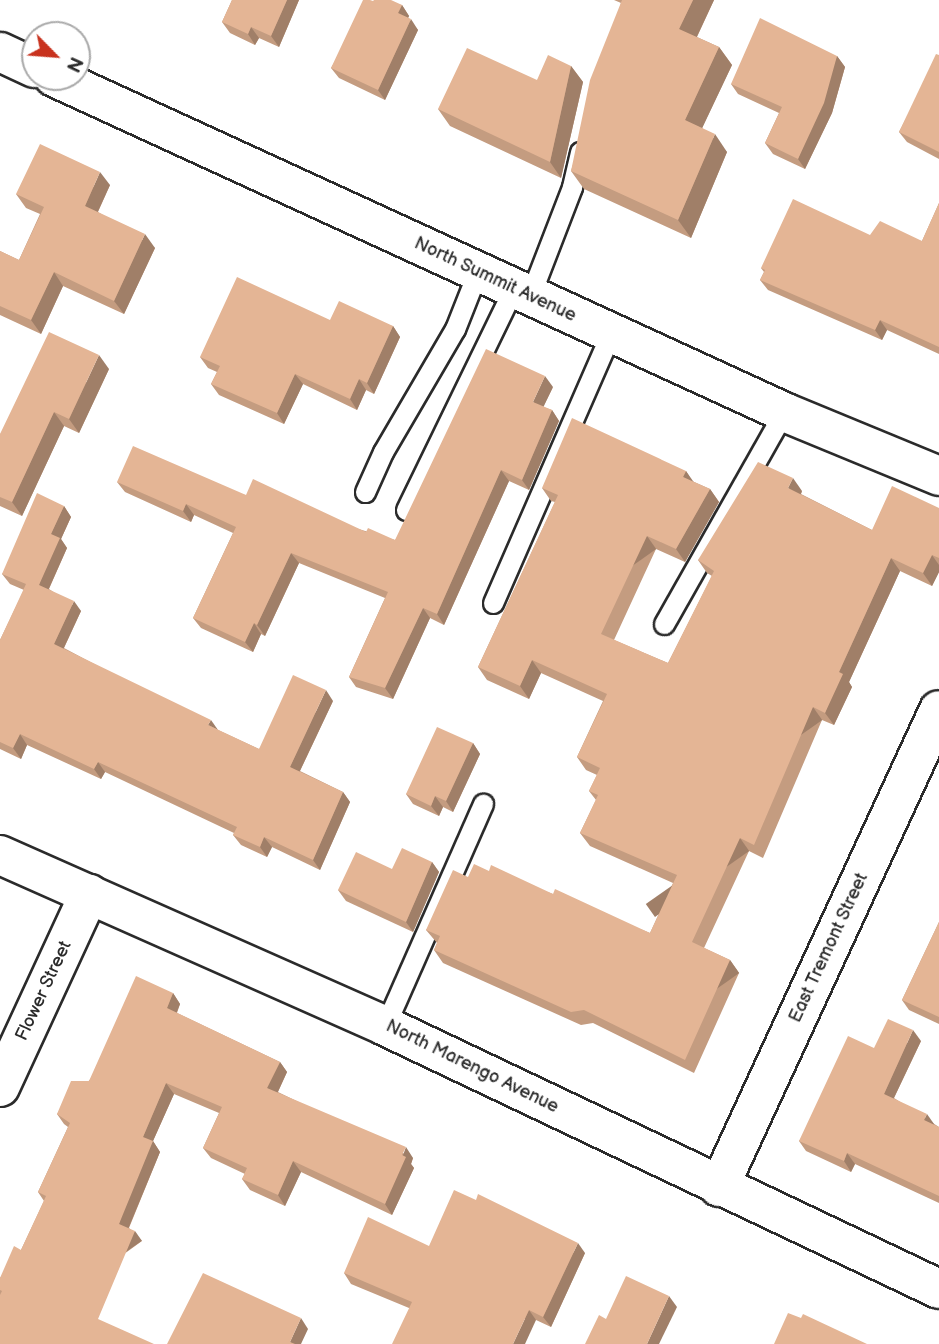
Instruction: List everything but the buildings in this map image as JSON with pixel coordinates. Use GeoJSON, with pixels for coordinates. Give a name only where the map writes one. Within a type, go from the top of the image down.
{"type":"FeatureCollection","features":[{"type":"Feature","properties":{"kind":"street"},"geometry":{"type":"LineString","coordinates":[[0,52],[21,62]]}},
{"type":"Feature","properties":{"kind":"street","name":"North Summit Avenue"},"geometry":{"type":"LineString","coordinates":[[85,91],[784,412],[939,476]]}},
{"type":"Feature","properties":{"kind":"street","name":"East Tremont Street"},"geometry":{"type":"LineString","coordinates":[[719,1187],[939,710]]}},
{"type":"Feature","properties":{"kind":"street","name":"North Marengo Avenue"},"geometry":{"type":"LineString","coordinates":[[0,855],[385,1026],[719,1187],[939,1289]]}},
{"type":"Feature","properties":{"kind":"street","name":"Flower Street"},"geometry":{"type":"LineString","coordinates":[[0,1087],[89,894]]}},
{"type":"Feature","properties":{"kind":"lane"},"geometry":{"type":"LineString","coordinates":[[406,509],[522,292],[572,187],[585,127]]}},
{"type":"Feature","properties":{"kind":"lane"},"geometry":{"type":"LineString","coordinates":[[365,492],[383,452],[455,329],[478,271]]}},
{"type":"Feature","properties":{"kind":"lane"},"geometry":{"type":"LineString","coordinates":[[493,603],[611,333]]}},
{"type":"Feature","properties":{"kind":"lane"},"geometry":{"type":"LineString","coordinates":[[664,624],[784,412]]}},
{"type":"Feature","properties":{"kind":"lane"},"geometry":{"type":"LineString","coordinates":[[385,1026],[483,804]]}}]}
